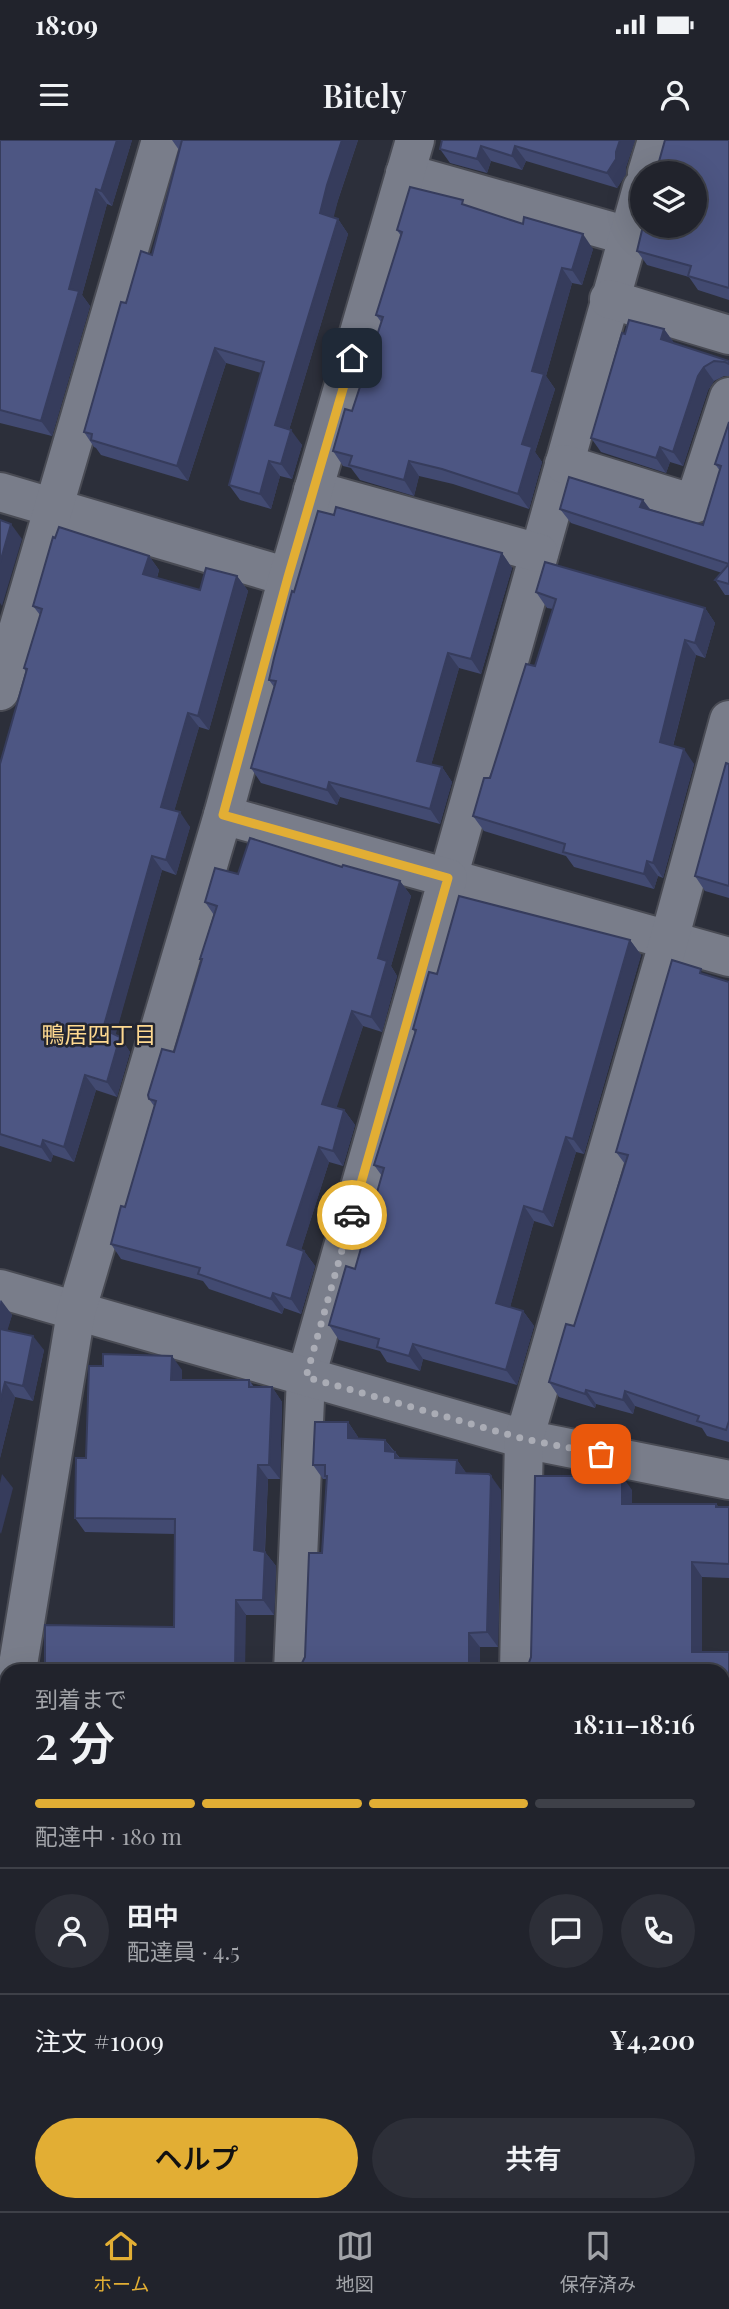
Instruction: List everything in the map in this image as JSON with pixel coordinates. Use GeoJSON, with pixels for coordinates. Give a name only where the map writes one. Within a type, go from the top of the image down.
{"type":"FeatureCollection","features":[{"type":"Feature","properties":{"kind":"street"},"geometry":{"type":"LineString","coordinates":[[0,691],[161,140]]}},
{"type":"Feature","properties":{"kind":"street"},"geometry":{"type":"LineString","coordinates":[[651,161],[657,140]]}},
{"type":"Feature","properties":{"kind":"street"},"geometry":{"type":"LineString","coordinates":[[17,1664],[14,1596],[76,1312],[223,815],[288,577],[410,157],[628,236]]}},
{"type":"Feature","properties":{"kind":"street"},"geometry":{"type":"LineString","coordinates":[[293,1664],[306,1377],[630,229]]}},
{"type":"Feature","properties":{"kind":"street"},"geometry":{"type":"LineString","coordinates":[[610,299],[729,335]]}},
{"type":"Feature","properties":{"kind":"street"},"geometry":{"type":"LineString","coordinates":[[564,464],[694,505],[729,397]]}},
{"type":"Feature","properties":{"kind":"street"},"geometry":{"type":"LineString","coordinates":[[313,490],[539,554]]}},
{"type":"Feature","properties":{"kind":"street"},"geometry":{"type":"LineString","coordinates":[[0,492],[288,577]]}},
{"type":"Feature","properties":{"kind":"street"},"geometry":{"type":"LineString","coordinates":[[519,1664],[524,1439],[669,940],[729,720]]}},
{"type":"Feature","properties":{"kind":"street"},"geometry":{"type":"LineString","coordinates":[[223,815],[729,957]]}},
{"type":"Feature","properties":{"kind":"street"},"geometry":{"type":"LineString","coordinates":[[0,1289],[524,1439],[729,1480]]}},
{"type":"Feature","properties":{"kind":"building"},"geometry":{"type":"Polygon","coordinates":[[[0,140],[117,140],[101,191],[96,189],[69,289],[79,291],[41,421],[0,410],[0,140]]]}},
{"type":"Feature","properties":{"kind":"building"},"geometry":{"type":"Polygon","coordinates":[[[182,140],[342,140],[320,213],[338,219],[275,425],[291,430],[281,464],[269,461],[260,494],[229,485],[264,362],[215,348],[177,466],[91,440],[92,434],[84,432],[121,302],[126,303],[141,251],[152,255],[182,140]]]}},
{"type":"Feature","properties":{"kind":"building"},"geometry":{"type":"Polygon","coordinates":[[[442,140],[620,140],[616,159],[607,173],[515,146],[512,156],[481,146],[477,159],[440,149],[442,140]]]}},
{"type":"Feature","properties":{"kind":"building"},"geometry":{"type":"Polygon","coordinates":[[[665,140],[729,140],[729,288],[688,276],[691,266],[637,251],[640,238],[707,238],[707,161],[659,161],[665,140]]]}},
{"type":"Feature","properties":{"kind":"building"},"geometry":{"type":"Polygon","coordinates":[[[410,187],[463,200],[462,204],[523,224],[524,217],[583,234],[572,270],[562,268],[532,371],[544,374],[522,444],[532,447],[518,494],[409,461],[404,480],[349,465],[352,456],[333,451],[345,409],[352,411],[383,317],[376,315],[402,232],[397,230],[410,187]]]}},
{"type":"Feature","properties":{"kind":"building"},"geometry":{"type":"Polygon","coordinates":[[[629,320],[664,329],[661,339],[729,361],[729,364],[714,361],[704,367],[698,376],[673,452],[660,447],[656,458],[591,438],[622,333],[625,334],[629,320]]]}},
{"type":"Feature","properties":{"kind":"building"},"geometry":{"type":"Polygon","coordinates":[[[729,422],[729,564],[560,509],[569,477],[643,500],[640,507],[703,525],[721,466],[715,464],[729,422]]]}},
{"type":"Feature","properties":{"kind":"building"},"geometry":{"type":"Polygon","coordinates":[[[336,507],[502,553],[471,659],[448,653],[417,761],[442,767],[430,809],[329,782],[327,790],[251,768],[276,681],[269,680],[274,658],[318,511],[334,515],[336,507]]]}},
{"type":"Feature","properties":{"kind":"building"},"geometry":{"type":"Polygon","coordinates":[[[0,520],[11,524],[0,563],[0,520]]]}},
{"type":"Feature","properties":{"kind":"building"},"geometry":{"type":"Polygon","coordinates":[[[59,527],[149,556],[143,574],[200,590],[206,568],[237,576],[198,716],[188,713],[161,807],[180,812],[166,860],[152,856],[103,1029],[120,1037],[107,1082],[85,1075],[64,1147],[43,1140],[41,1147],[0,1134],[0,764],[42,609],[33,606],[53,537],[55,538],[59,527]]]}},
{"type":"Feature","properties":{"kind":"building"},"geometry":{"type":"Polygon","coordinates":[[[545,562],[705,608],[695,643],[685,640],[660,742],[684,749],[653,863],[647,861],[644,874],[563,852],[565,844],[473,816],[484,778],[490,778],[526,664],[535,666],[556,599],[536,592],[545,562]]]}},
{"type":"Feature","properties":{"kind":"building"},"geometry":{"type":"Polygon","coordinates":[[[729,564],[729,584],[715,580],[729,564]]]}},
{"type":"Feature","properties":{"kind":"building"},"geometry":{"type":"Polygon","coordinates":[[[726,763],[729,764],[729,886],[695,876],[726,763]]]}},
{"type":"Feature","properties":{"kind":"building"},"geometry":{"type":"Polygon","coordinates":[[[250,838],[342,867],[343,865],[400,881],[378,958],[387,961],[371,1017],[352,1011],[322,1104],[344,1110],[333,1151],[319,1147],[287,1245],[304,1251],[291,1299],[273,1293],[271,1299],[198,1274],[200,1268],[111,1244],[121,1206],[125,1207],[156,1101],[149,1099],[148,1095],[162,1049],[174,1052],[217,906],[205,902],[215,868],[238,874],[250,838]]]}},
{"type":"Feature","properties":{"kind":"building"},"geometry":{"type":"Polygon","coordinates":[[[459,896],[630,940],[573,1139],[566,1137],[543,1212],[524,1206],[496,1303],[523,1311],[506,1370],[413,1344],[409,1356],[377,1347],[379,1339],[329,1325],[346,1266],[355,1269],[384,1168],[374,1165],[416,1030],[413,1029],[429,972],[437,974],[459,896]]]}},
{"type":"Feature","properties":{"kind":"building"},"geometry":{"type":"Polygon","coordinates":[[[672,960],[729,982],[729,1421],[726,1430],[697,1421],[699,1416],[625,1391],[623,1400],[586,1390],[585,1394],[549,1382],[566,1324],[574,1326],[628,1155],[616,1152],[672,960]]]}},
{"type":"Feature","properties":{"kind":"building"},"geometry":{"type":"Polygon","coordinates":[[[0,1329],[33,1336],[23,1386],[5,1382],[0,1402],[0,1329]]]}},
{"type":"Feature","properties":{"kind":"building"},"geometry":{"type":"Polygon","coordinates":[[[103,1354],[172,1356],[171,1380],[249,1380],[249,1387],[272,1387],[269,1465],[258,1465],[254,1550],[265,1552],[263,1600],[236,1600],[235,1664],[45,1664],[45,1625],[174,1627],[175,1519],[75,1518],[76,1458],[86,1458],[89,1366],[103,1366],[103,1354]]]}},
{"type":"Feature","properties":{"kind":"building"},"geometry":{"type":"Polygon","coordinates":[[[315,1422],[348,1422],[348,1438],[385,1440],[385,1451],[395,1452],[395,1458],[457,1460],[456,1473],[491,1476],[487,1632],[469,1633],[469,1664],[302,1664],[305,1657],[309,1553],[322,1553],[327,1476],[325,1465],[313,1465],[315,1422]]]}},
{"type":"Feature","properties":{"kind":"building"},"geometry":{"type":"Polygon","coordinates":[[[535,1476],[622,1476],[622,1504],[716,1504],[716,1507],[729,1507],[729,1564],[692,1562],[692,1652],[729,1652],[729,1664],[528,1664],[531,1657],[535,1476]]]}},
{"type":"Feature","properties":{"kind":"way so far"},"geometry":{"type":"LineString","coordinates":[[352,1215],[306,1377],[524,1439],[601,1454]]}},
{"type":"Feature","properties":{"kind":"district","name":"鴨居四丁目"},"geometry":{"type":"Point","coordinates":[99,1033]}},
{"type":"Feature","properties":{"kind":"route"},"geometry":{"type":"LineString","coordinates":[[352,358],[223,815],[448,878],[352,1215]]}}]}
